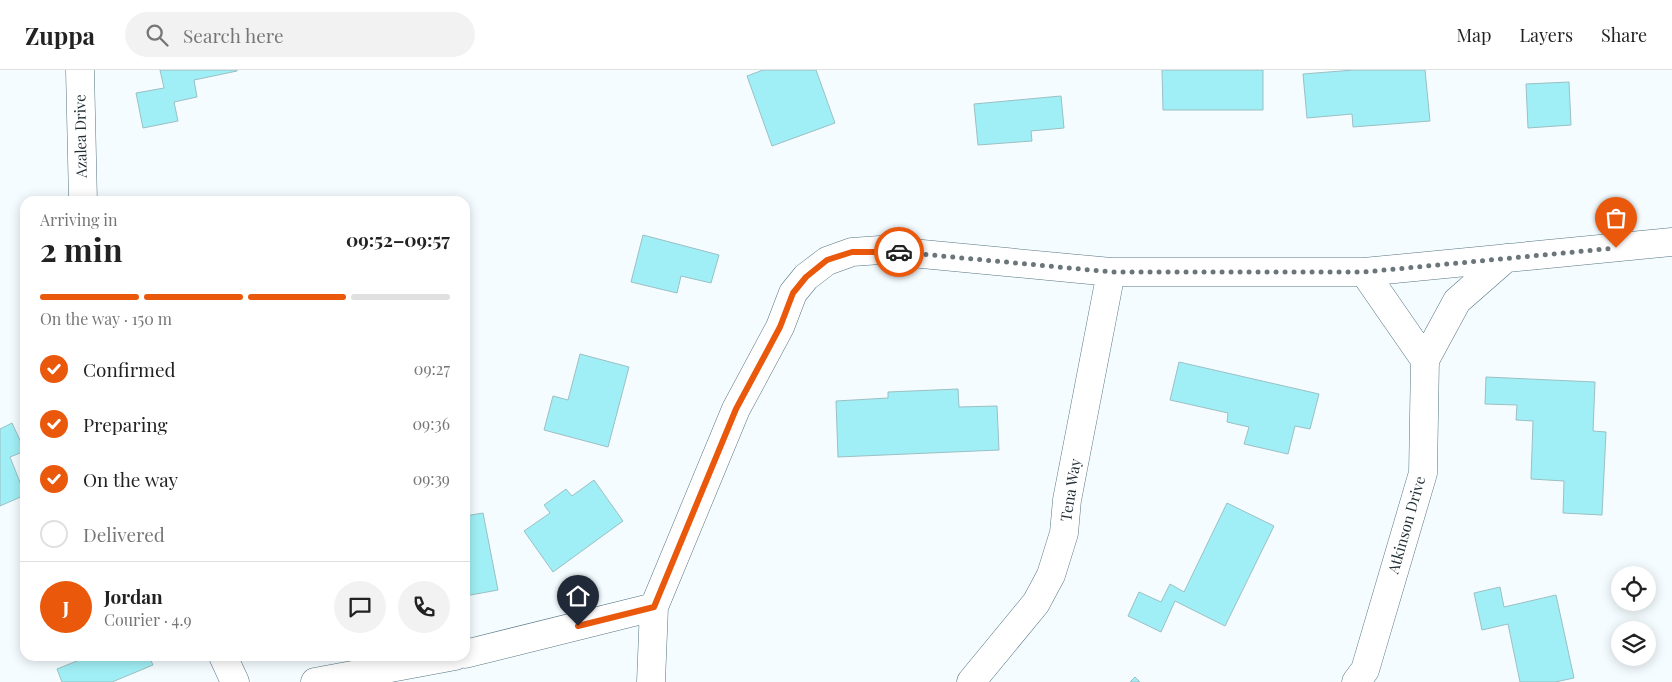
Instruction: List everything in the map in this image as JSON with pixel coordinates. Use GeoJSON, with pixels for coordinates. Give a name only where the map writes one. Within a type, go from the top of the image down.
{"type":"FeatureCollection","features":[{"type":"Feature","properties":{"kind":"street","name":"Azalea Drive"},"geometry":{"type":"LineString","coordinates":[[80,70],[84,196]]}},
{"type":"Feature","properties":{"kind":"street"},"geometry":{"type":"LineString","coordinates":[[651,682],[654,607],[736,409],[780,327],[793,293],[806,277],[827,260],[852,252],[880,250],[1112,272],[1364,272],[1672,242]]}},
{"type":"Feature","properties":{"kind":"street","name":"Atkinson Drive"},"geometry":{"type":"LineString","coordinates":[[1356,682],[1365,670],[1423,473],[1425,360],[1457,301],[1506,258]]}},
{"type":"Feature","properties":{"kind":"street","name":"Tena Way"},"geometry":{"type":"LineString","coordinates":[[972,682],[1036,603],[1051,575],[1064,533],[1067,500],[1112,272]]}},
{"type":"Feature","properties":{"kind":"street"},"geometry":{"type":"LineString","coordinates":[[1364,272],[1425,360]]}},
{"type":"Feature","properties":{"kind":"street"},"geometry":{"type":"LineString","coordinates":[[470,653],[654,607]]}},
{"type":"Feature","properties":{"kind":"street"},"geometry":{"type":"LineString","coordinates":[[225,661],[235,682]]}},
{"type":"Feature","properties":{"kind":"street"},"geometry":{"type":"LineString","coordinates":[[315,682],[427,661]]}},
{"type":"Feature","properties":{"kind":"building"},"geometry":{"type":"Polygon","coordinates":[[[160,70],[237,71],[194,80],[197,97],[174,102],[178,121],[143,128],[136,93],[164,88],[160,70]]]}},
{"type":"Feature","properties":{"kind":"building"},"geometry":{"type":"Polygon","coordinates":[[[763,70],[816,70],[835,123],[772,146],[747,76],[763,70]]]}},
{"type":"Feature","properties":{"kind":"building"},"geometry":{"type":"Polygon","coordinates":[[[1162,70],[1263,70],[1263,110],[1163,110],[1162,70]]]}},
{"type":"Feature","properties":{"kind":"building"},"geometry":{"type":"Polygon","coordinates":[[[1354,70],[1425,70],[1430,121],[1353,127],[1352,114],[1307,118],[1303,74],[1354,70]]]}},
{"type":"Feature","properties":{"kind":"building"},"geometry":{"type":"Polygon","coordinates":[[[1569,82],[1571,125],[1528,128],[1526,84],[1569,82]]]}},
{"type":"Feature","properties":{"kind":"building"},"geometry":{"type":"Polygon","coordinates":[[[1061,96],[1064,128],[1031,131],[1032,141],[978,145],[974,104],[1061,96]]]}},
{"type":"Feature","properties":{"kind":"building"},"geometry":{"type":"Polygon","coordinates":[[[643,235],[719,255],[711,283],[681,276],[677,293],[631,282],[643,235]]]}},
{"type":"Feature","properties":{"kind":"building"},"geometry":{"type":"Polygon","coordinates":[[[580,354],[629,367],[608,447],[544,430],[553,396],[568,400],[580,354]]]}},
{"type":"Feature","properties":{"kind":"building"},"geometry":{"type":"Polygon","coordinates":[[[1179,362],[1319,394],[1310,429],[1295,426],[1288,454],[1244,444],[1249,427],[1227,422],[1228,413],[1170,400],[1179,362]]]}},
{"type":"Feature","properties":{"kind":"building"},"geometry":{"type":"Polygon","coordinates":[[[1486,377],[1595,382],[1593,431],[1606,432],[1602,515],[1563,513],[1564,481],[1531,479],[1533,421],[1516,420],[1517,405],[1485,404],[1486,377]]]}},
{"type":"Feature","properties":{"kind":"building"},"geometry":{"type":"Polygon","coordinates":[[[958,389],[959,407],[997,406],[999,450],[838,457],[836,401],[888,398],[888,392],[958,389]]]}},
{"type":"Feature","properties":{"kind":"building"},"geometry":{"type":"Polygon","coordinates":[[[12,423],[20,440],[20,453],[10,457],[20,482],[20,497],[0,506],[0,429],[12,423]]]}},
{"type":"Feature","properties":{"kind":"building"},"geometry":{"type":"Polygon","coordinates":[[[594,480],[623,521],[553,572],[524,531],[550,513],[544,505],[566,489],[572,496],[594,480]]]}},
{"type":"Feature","properties":{"kind":"building"},"geometry":{"type":"Polygon","coordinates":[[[1227,503],[1274,526],[1225,626],[1175,601],[1161,632],[1128,616],[1139,592],[1161,602],[1170,584],[1184,592],[1227,503]]]}},
{"type":"Feature","properties":{"kind":"building"},"geometry":{"type":"Polygon","coordinates":[[[483,513],[498,590],[470,595],[470,515],[483,513]]]}},
{"type":"Feature","properties":{"kind":"building"},"geometry":{"type":"Polygon","coordinates":[[[1500,587],[1504,607],[1556,595],[1574,678],[1555,682],[1520,682],[1508,624],[1482,630],[1474,593],[1500,587]]]}},
{"type":"Feature","properties":{"kind":"building"},"geometry":{"type":"Polygon","coordinates":[[[77,661],[151,661],[153,665],[112,682],[62,682],[57,669],[77,661]]]}},
{"type":"Feature","properties":{"kind":"building"},"geometry":{"type":"Polygon","coordinates":[[[1135,677],[1140,682],[1130,682],[1135,677]]]}},
{"type":"Feature","properties":{"kind":"way so far"},"geometry":{"type":"LineString","coordinates":[[899,252],[1112,272],[1364,272],[1616,248]]}},
{"type":"Feature","properties":{"kind":"route"},"geometry":{"type":"LineString","coordinates":[[578,626],[654,607],[736,409],[780,327],[793,293],[806,277],[827,260],[852,252],[880,250],[899,252]]}}]}
